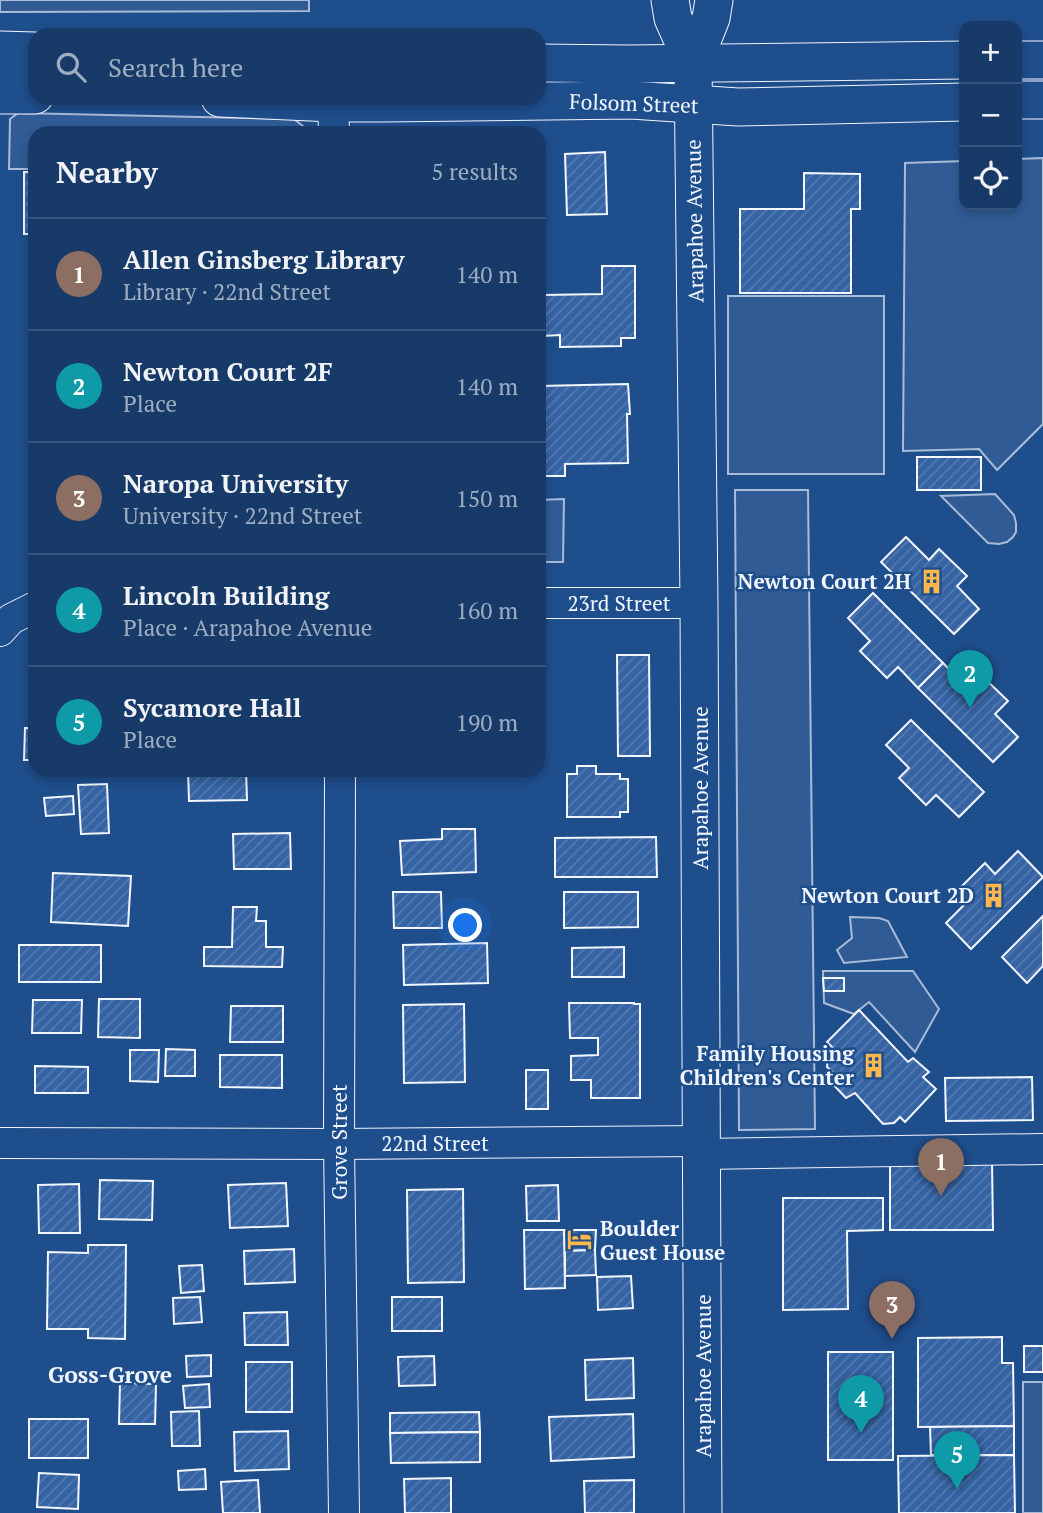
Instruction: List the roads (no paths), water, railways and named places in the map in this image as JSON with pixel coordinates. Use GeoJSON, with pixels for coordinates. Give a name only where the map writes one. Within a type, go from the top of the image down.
{"type":"FeatureCollection","features":[{"type":"Feature","properties":{"kind":"main road","name":"Arapahoe Avenue"},"geometry":{"type":"LineString","coordinates":[[670,0],[673,18],[693,63]]}},
{"type":"Feature","properties":{"kind":"main road","name":"Arapahoe Avenue"},"geometry":{"type":"LineString","coordinates":[[703,1513],[699,603],[693,63],[715,0]]}},
{"type":"Feature","properties":{"kind":"main road"},"geometry":{"type":"LineString","coordinates":[[0,50],[28,51]]}},
{"type":"Feature","properties":{"kind":"main road","name":"Folsom Street"},"geometry":{"type":"LineString","coordinates":[[546,63],[959,60]]}},
{"type":"Feature","properties":{"kind":"main road"},"geometry":{"type":"LineString","coordinates":[[1022,60],[1043,60]]}},
{"type":"Feature","properties":{"kind":"main road"},"geometry":{"type":"LineString","coordinates":[[0,95],[28,95]]}},
{"type":"Feature","properties":{"kind":"main road","name":"Folsom Street"},"geometry":{"type":"LineString","coordinates":[[260,105],[333,118],[631,100],[738,107],[959,102]]}},
{"type":"Feature","properties":{"kind":"main road"},"geometry":{"type":"LineString","coordinates":[[1022,100],[1043,100]]}},
{"type":"Feature","properties":{"kind":"street"},"geometry":{"type":"LineString","coordinates":[[0,83],[11,76],[28,75]]}},
{"type":"Feature","properties":{"kind":"street","name":"23rd Street"},"geometry":{"type":"LineString","coordinates":[[546,603],[699,603]]}},
{"type":"Feature","properties":{"kind":"street","name":"Grove Street"},"geometry":{"type":"LineString","coordinates":[[340,777],[339,1144],[344,1513]]}},
{"type":"Feature","properties":{"kind":"street","name":"22nd Street"},"geometry":{"type":"LineString","coordinates":[[0,1143],[1043,1149]]}},
{"type":"Feature","properties":{"kind":"place","name":"Newton Court 2H"},"geometry":{"type":"Point","coordinates":[931,581]}},
{"type":"Feature","properties":{"kind":"place","name":"Newton Court 2F"},"geometry":{"type":"Point","coordinates":[970,708]}},
{"type":"Feature","properties":{"kind":"place","name":"Newton Court 2D"},"geometry":{"type":"Point","coordinates":[994,895]}},
{"type":"Feature","properties":{"kind":"place","name":"Family Housing Children's Center"},"geometry":{"type":"Point","coordinates":[874,1065]}},
{"type":"Feature","properties":{"kind":"place","name":"Allen Ginsberg Library"},"geometry":{"type":"Point","coordinates":[941,1196]}},
{"type":"Feature","properties":{"kind":"place","name":"Boulder Guest House"},"geometry":{"type":"Point","coordinates":[580,1240]}},
{"type":"Feature","properties":{"kind":"place","name":"Naropa University"},"geometry":{"type":"Point","coordinates":[892,1339]}},
{"type":"Feature","properties":{"kind":"place","name":"Lincoln Building"},"geometry":{"type":"Point","coordinates":[861,1433]}},
{"type":"Feature","properties":{"kind":"place","name":"Sycamore Hall"},"geometry":{"type":"Point","coordinates":[957,1489]}},
{"type":"Feature","properties":{"kind":"district","name":"Goss-Grove"},"geometry":{"type":"Point","coordinates":[110,1374]}}]}
